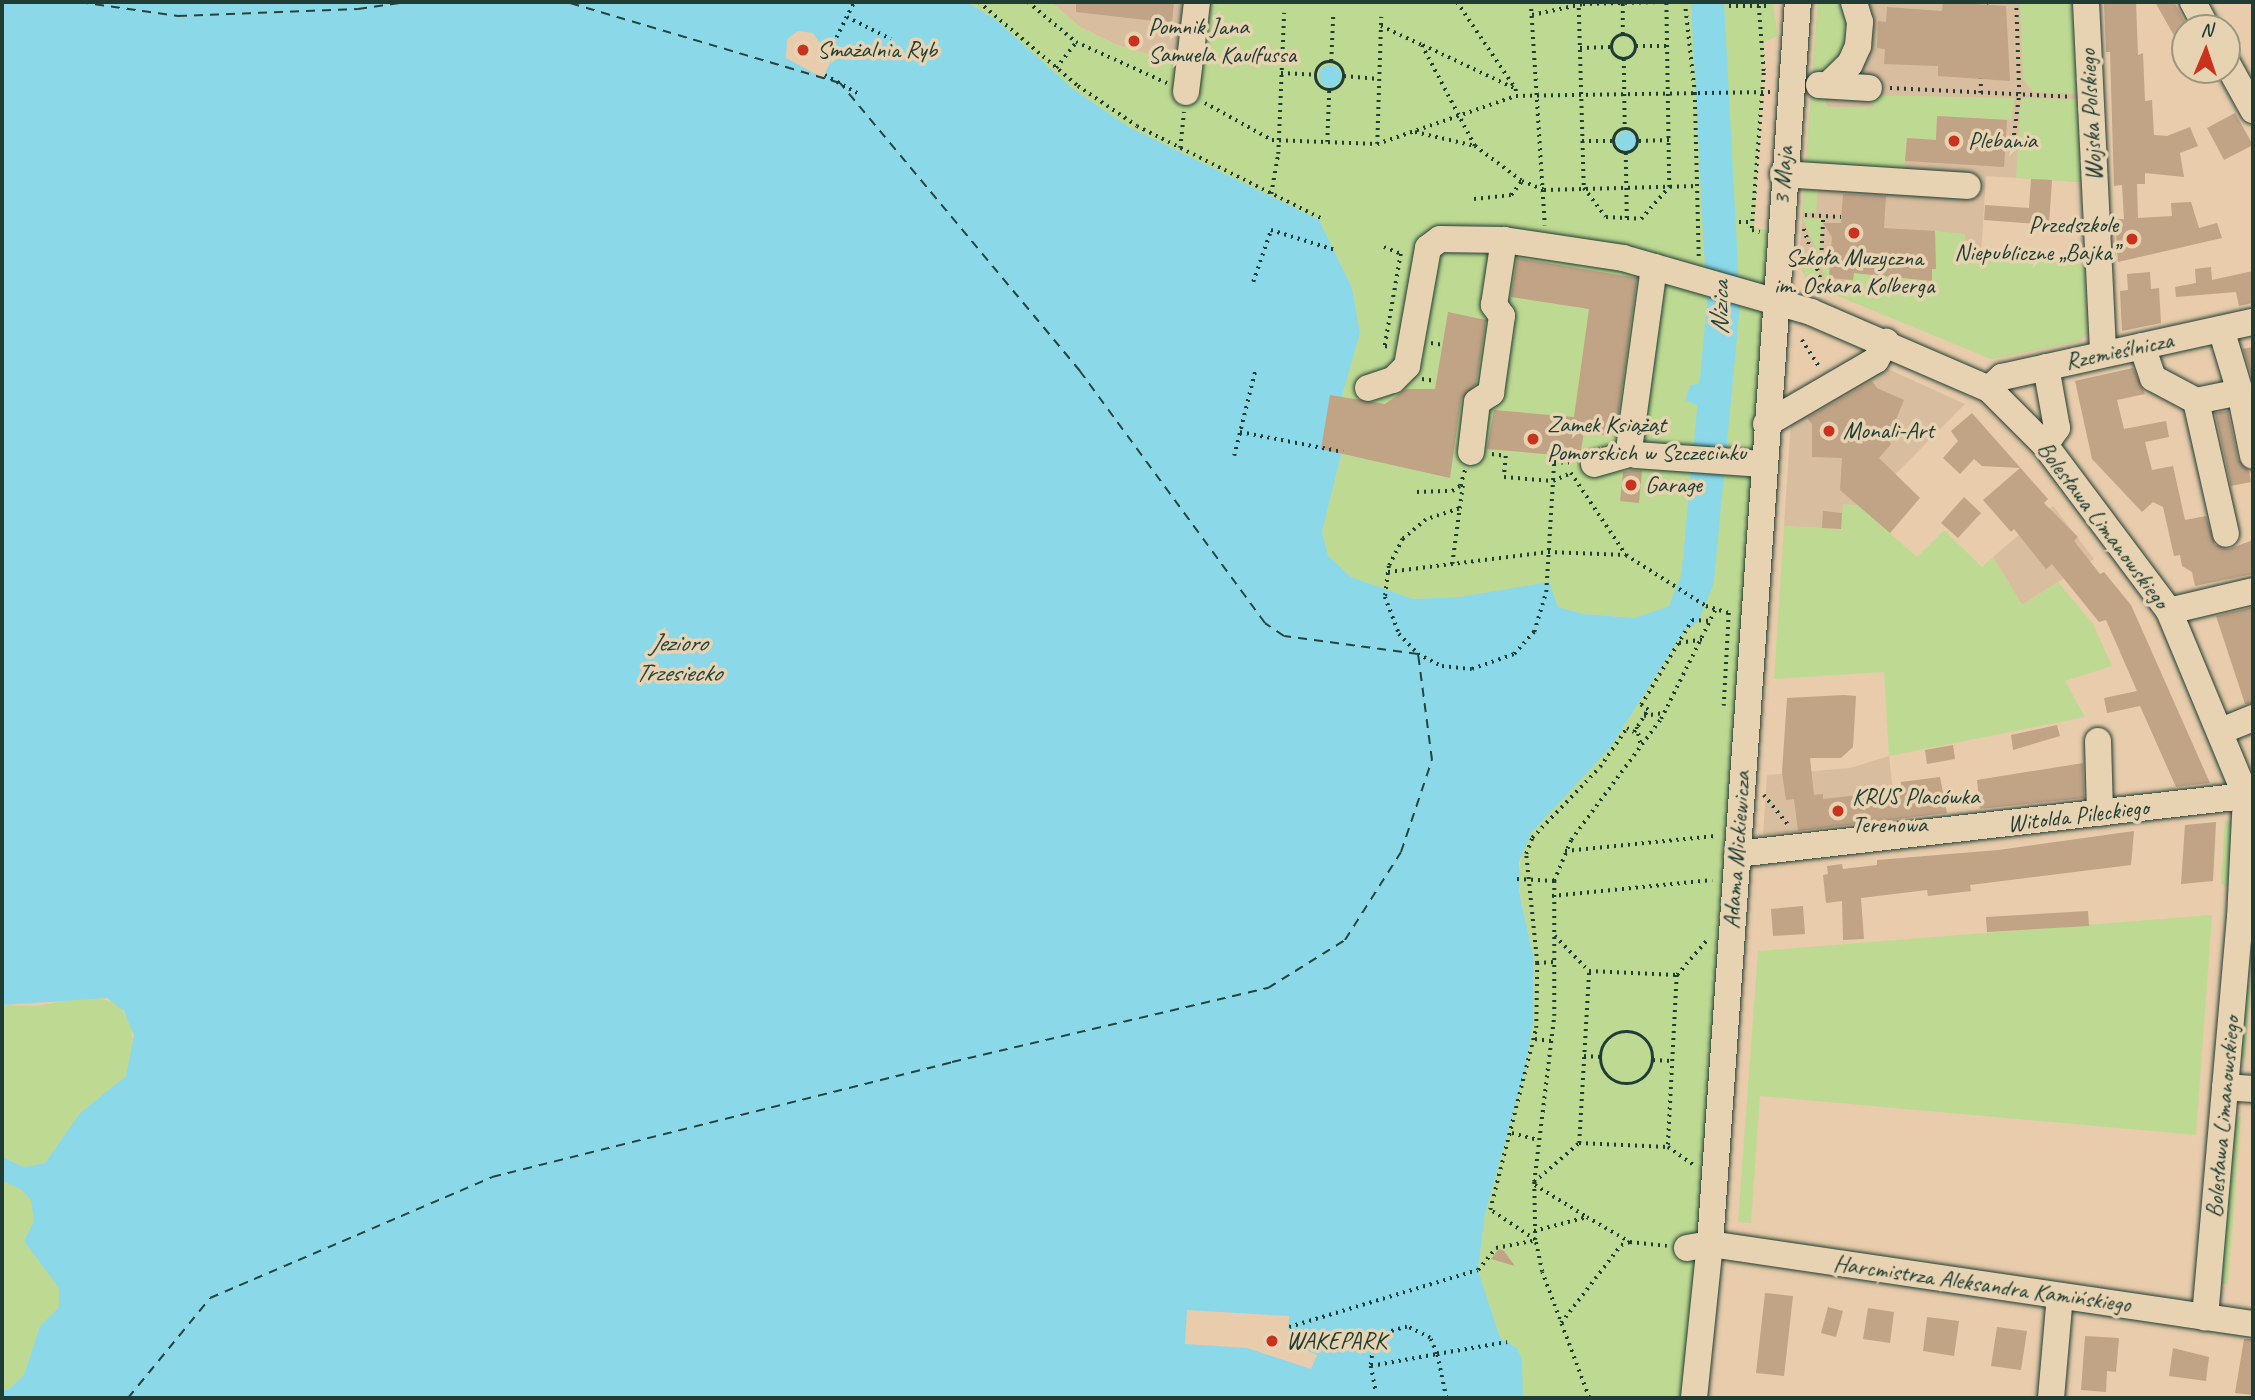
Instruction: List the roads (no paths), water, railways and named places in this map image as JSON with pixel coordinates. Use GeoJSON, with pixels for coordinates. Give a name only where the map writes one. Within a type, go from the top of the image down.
{"type":"FeatureCollection","features":[{"type":"Feature","properties":{"kind":"street"},"geometry":{"type":"LineString","coordinates":[[1186,92],[1197,2]]}},
{"type":"Feature","properties":{"kind":"street","name":"3 Maja"},"geometry":{"type":"LineString","coordinates":[[1774,301],[1791,52],[1798,2]]}},
{"type":"Feature","properties":{"kind":"street"},"geometry":{"type":"LineString","coordinates":[[1828,85],[1850,64],[1858,47],[1860,22],[1854,2]]}},
{"type":"Feature","properties":{"kind":"street","name":"Wojska Polskiego"},"geometry":{"type":"LineString","coordinates":[[2086,2],[2103,354]]}},
{"type":"Feature","properties":{"kind":"street","name":"3 Maja"},"geometry":{"type":"LineString","coordinates":[[1770,4],[1791,52]]}},
{"type":"Feature","properties":{"kind":"street"},"geometry":{"type":"LineString","coordinates":[[1789,83],[1869,88]]}},
{"type":"Feature","properties":{"kind":"street"},"geometry":{"type":"LineString","coordinates":[[2240,84],[2252,104]]}},
{"type":"Feature","properties":{"kind":"street"},"geometry":{"type":"LineString","coordinates":[[1783,174],[1968,186]]}},
{"type":"Feature","properties":{"kind":"street"},"geometry":{"type":"LineString","coordinates":[[1471,452],[1477,402],[1490,393],[1502,316],[1494,304],[1504,240]]}},
{"type":"Feature","properties":{"kind":"street","name":"Bolesława Limanowskiego"},"geometry":{"type":"LineString","coordinates":[[1368,388],[1393,380],[1407,366],[1425,257],[1433,242],[1504,240],[1654,267],[1774,301],[1886,342],[1989,389],[2045,445],[2169,611],[2250,795],[2247,918],[2225,1087],[2206,1317]]}},
{"type":"Feature","properties":{"kind":"street"},"geometry":{"type":"LineString","coordinates":[[1632,453],[1628,445],[1654,267]]}},
{"type":"Feature","properties":{"kind":"street","name":"Adama Mickiewicza"},"geometry":{"type":"LineString","coordinates":[[1694,1398],[1699,1246],[1737,854],[1774,301]]}},
{"type":"Feature","properties":{"kind":"street","name":"Rzemieślnicza"},"geometry":{"type":"LineString","coordinates":[[1989,389],[2002,377],[2253,322]]}},
{"type":"Feature","properties":{"kind":"street"},"geometry":{"type":"LineString","coordinates":[[2221,329],[2240,392],[2253,456]]}},
{"type":"Feature","properties":{"kind":"street"},"geometry":{"type":"LineString","coordinates":[[1766,424],[1876,360],[1886,342]]}},
{"type":"Feature","properties":{"kind":"street"},"geometry":{"type":"LineString","coordinates":[[2142,346],[2152,378],[2196,401],[2240,392]]}},
{"type":"Feature","properties":{"kind":"street"},"geometry":{"type":"LineString","coordinates":[[2045,445],[2057,428],[2046,367]]}},
{"type":"Feature","properties":{"kind":"street"},"geometry":{"type":"LineString","coordinates":[[2196,401],[2226,534]]}},
{"type":"Feature","properties":{"kind":"street"},"geometry":{"type":"LineString","coordinates":[[1594,464],[1632,453],[1763,464]]}},
{"type":"Feature","properties":{"kind":"street"},"geometry":{"type":"LineString","coordinates":[[2169,611],[2253,590]]}},
{"type":"Feature","properties":{"kind":"street"},"geometry":{"type":"LineString","coordinates":[[2221,731],[2253,718]]}},
{"type":"Feature","properties":{"kind":"street"},"geometry":{"type":"LineString","coordinates":[[2098,741],[2100,813]]}},
{"type":"Feature","properties":{"kind":"street","name":"Witolda Pileckiego"},"geometry":{"type":"LineString","coordinates":[[1737,854],[2250,795]]}},
{"type":"Feature","properties":{"kind":"street"},"geometry":{"type":"LineString","coordinates":[[2225,1087],[2253,1089]]}},
{"type":"Feature","properties":{"kind":"street","name":"Harcmistrza Aleksandra Kamińskiego"},"geometry":{"type":"LineString","coordinates":[[1699,1246],[2253,1324]]}},
{"type":"Feature","properties":{"kind":"street"},"geometry":{"type":"LineString","coordinates":[[2051,1398],[2060,1296]]}},
{"type":"Feature","properties":{"kind":"water","name":"Jezioro Trzesiecko"},"geometry":{"type":"Polygon","coordinates":[[[2,2],[967,2],[996,20],[1073,89],[1129,127],[1319,220],[1352,288],[1360,333],[1342,396],[1346,435],[1322,532],[1328,556],[1351,577],[1413,599],[1459,597],[1549,582],[1558,607],[1583,614],[1635,618],[1675,604],[1693,617],[1610,748],[1531,833],[1519,862],[1519,891],[1533,955],[1533,1022],[1525,1071],[1485,1214],[1478,1270],[1500,1338],[1517,1348],[1522,1360],[1523,1398],[2,1398],[2,1390],[8,1390],[24,1375],[40,1326],[59,1307],[59,1288],[24,1241],[34,1221],[31,1200],[21,1189],[2,1181],[2,1157],[24,1167],[45,1163],[80,1113],[126,1076],[134,1035],[124,1011],[107,998],[2,1005],[2,2]]]}},
{"type":"Feature","properties":{"kind":"water"},"geometry":{"type":"Polygon","coordinates":[[[1326,65],[1334,65],[1341,72],[1341,80],[1334,87],[1326,87],[1319,80],[1319,72],[1326,65]]]}},
{"type":"Feature","properties":{"kind":"water"},"geometry":{"type":"Polygon","coordinates":[[[1626,131],[1633,134],[1636,141],[1633,148],[1626,151],[1619,148],[1616,141],[1619,134],[1626,131]]]}},
{"type":"Feature","properties":{"kind":"water"},"geometry":{"type":"Polygon","coordinates":[[[1716,381],[1713,413],[1685,400],[1690,385],[1716,381]]]}},
{"type":"Feature","properties":{"kind":"waterway","name":"Nizica"},"geometry":{"type":"LineString","coordinates":[[1684,611],[1697,579],[1723,306],[1707,2]]}},
{"type":"Feature","properties":{"kind":"place","name":"Pomnik Jana Samuela Kaulfussa"},"geometry":{"type":"Point","coordinates":[1134,41]}},
{"type":"Feature","properties":{"kind":"place","name":"Smażalnia Ryb"},"geometry":{"type":"Point","coordinates":[803,50]}},
{"type":"Feature","properties":{"kind":"place","name":"Plebania"},"geometry":{"type":"Point","coordinates":[1954,141]}},
{"type":"Feature","properties":{"kind":"place","name":"Szkoła Muzyczna im. Oskara Kolberga"},"geometry":{"type":"Point","coordinates":[1854,233]}},
{"type":"Feature","properties":{"kind":"place","name":"Przedszkole Niepubliczne „Bajka”"},"geometry":{"type":"Point","coordinates":[2132,239]}},
{"type":"Feature","properties":{"kind":"place","name":"Monali-Art"},"geometry":{"type":"Point","coordinates":[1829,431]}},
{"type":"Feature","properties":{"kind":"place","name":"Zamek Książąt Pomorskich w Szczecinku"},"geometry":{"type":"Point","coordinates":[1533,439]}},
{"type":"Feature","properties":{"kind":"place","name":"Garage"},"geometry":{"type":"Point","coordinates":[1631,485]}},
{"type":"Feature","properties":{"kind":"place","name":"KRUS Placówka Terenowa"},"geometry":{"type":"Point","coordinates":[1838,811]}},
{"type":"Feature","properties":{"kind":"place","name":"WAKEPARK"},"geometry":{"type":"Point","coordinates":[1272,1341]}}]}
